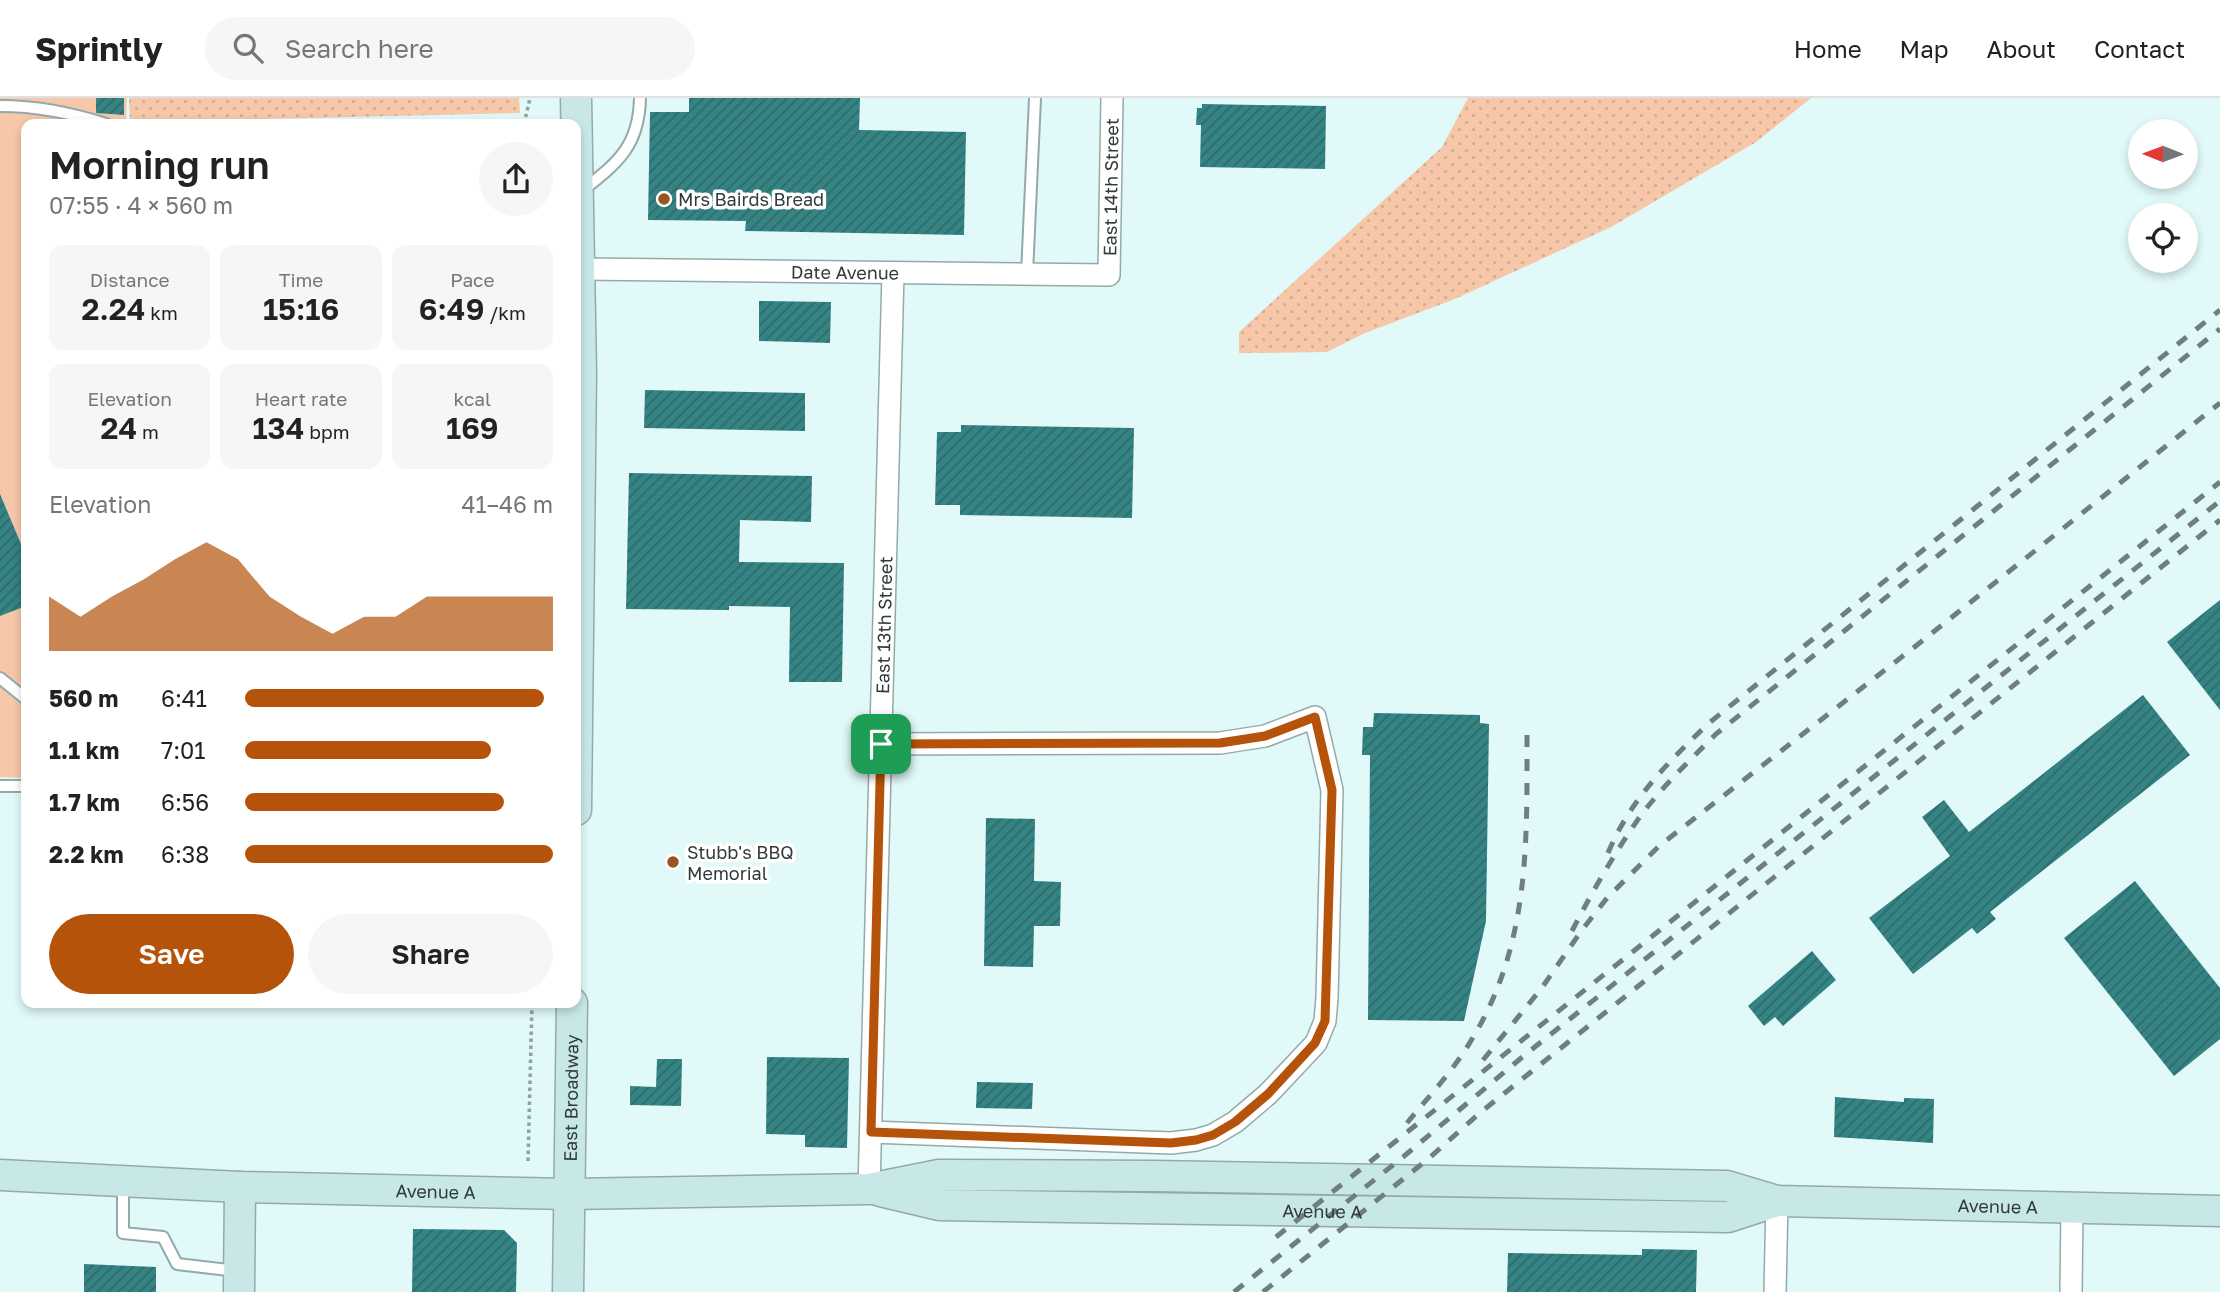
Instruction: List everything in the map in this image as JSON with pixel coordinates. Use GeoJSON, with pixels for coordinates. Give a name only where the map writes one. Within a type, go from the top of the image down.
{"type":"FeatureCollection","features":[{"type":"Feature","properties":{"kind":"main road"},"geometry":{"type":"LineString","coordinates":[[576,98],[576,119]]}},
{"type":"Feature","properties":{"kind":"main road","name":"East Broadway"},"geometry":{"type":"LineString","coordinates":[[568,1292],[572,1008]]}},
{"type":"Feature","properties":{"kind":"main road","name":"Avenue A"},"geometry":{"type":"LineString","coordinates":[[0,1175],[240,1187],[569,1194],[869,1189],[939,1205],[1395,1213],[1728,1217],[1777,1201],[2220,1211]]}},
{"type":"Feature","properties":{"kind":"main road"},"geometry":{"type":"LineString","coordinates":[[239,1282],[240,1187]]}},
{"type":"Feature","properties":{"kind":"street","name":"East 14th Street"},"geometry":{"type":"LineString","coordinates":[[1109,275],[1112,98]]}},
{"type":"Feature","properties":{"kind":"street","name":"Date Avenue"},"geometry":{"type":"LineString","coordinates":[[581,270],[1109,275]]}},
{"type":"Feature","properties":{"kind":"street","name":"East 13th Street"},"geometry":{"type":"LineString","coordinates":[[869,1189],[893,273]]}},
{"type":"Feature","properties":{"kind":"street"},"geometry":{"type":"LineString","coordinates":[[871,1132],[1171,1143],[1213,1135],[1235,1122],[1268,1094],[1315,1043],[1325,1021],[1332,790],[1315,717],[1265,736],[1220,743],[881,744]]}},
{"type":"Feature","properties":{"kind":"street"},"geometry":{"type":"LineString","coordinates":[[1775,1292],[1777,1201]]}},
{"type":"Feature","properties":{"kind":"street"},"geometry":{"type":"LineString","coordinates":[[2071,1292],[2072,1209]]}},
{"type":"Feature","properties":{"kind":"lane"},"geometry":{"type":"LineString","coordinates":[[581,190],[619,161],[633,136],[640,114],[640,98]]}},
{"type":"Feature","properties":{"kind":"lane"},"geometry":{"type":"LineString","coordinates":[[1027,274],[1035,98]]}},
{"type":"Feature","properties":{"kind":"lane"},"geometry":{"type":"LineString","coordinates":[[0,106],[22,106],[83,119]]}},
{"type":"Feature","properties":{"kind":"lane"},"geometry":{"type":"LineString","coordinates":[[0,678],[21,695]]}},
{"type":"Feature","properties":{"kind":"lane"},"geometry":{"type":"LineString","coordinates":[[0,786],[21,786]]}},
{"type":"Feature","properties":{"kind":"lane"},"geometry":{"type":"LineString","coordinates":[[123,1180],[124,1233],[163,1237],[177,1264],[239,1282]]}},
{"type":"Feature","properties":{"kind":"path"},"geometry":{"type":"LineString","coordinates":[[525,119],[530,98]]}},
{"type":"Feature","properties":{"kind":"path"},"geometry":{"type":"LineString","coordinates":[[528,1161],[531,1008]]}},
{"type":"Feature","properties":{"kind":"shaded area"},"geometry":{"type":"Polygon","coordinates":[[[0,98],[127,98],[126,119],[21,119],[21,778],[0,777],[0,98]]]}},
{"type":"Feature","properties":{"kind":"shaded area"},"geometry":{"type":"Polygon","coordinates":[[[129,98],[519,98],[520,113],[260,119],[130,119],[129,98]]]}},
{"type":"Feature","properties":{"kind":"shaded area"},"geometry":{"type":"Polygon","coordinates":[[[1468,98],[1811,98],[1756,142],[1611,227],[1455,299],[1365,333],[1327,352],[1239,353],[1239,332],[1442,147],[1468,98]]]}},
{"type":"Feature","properties":{"kind":"building"},"geometry":{"type":"Polygon","coordinates":[[[96,98],[124,98],[124,115],[96,113],[96,98]]]}},
{"type":"Feature","properties":{"kind":"building"},"geometry":{"type":"Polygon","coordinates":[[[689,98],[860,98],[859,130],[966,132],[964,235],[745,231],[746,221],[648,220],[650,112],[689,112],[689,98]]]}},
{"type":"Feature","properties":{"kind":"building"},"geometry":{"type":"Polygon","coordinates":[[[1202,104],[1326,106],[1325,169],[1200,167],[1201,125],[1196,125],[1197,108],[1202,108],[1202,104]]]}},
{"type":"Feature","properties":{"kind":"building"},"geometry":{"type":"Polygon","coordinates":[[[759,301],[831,302],[830,343],[759,341],[759,301]]]}},
{"type":"Feature","properties":{"kind":"building"},"geometry":{"type":"Polygon","coordinates":[[[645,390],[805,393],[805,431],[644,428],[645,390]]]}},
{"type":"Feature","properties":{"kind":"building"},"geometry":{"type":"Polygon","coordinates":[[[961,425],[1134,428],[1132,518],[960,515],[960,505],[935,505],[937,432],[961,432],[961,425]]]}},
{"type":"Feature","properties":{"kind":"building"},"geometry":{"type":"Polygon","coordinates":[[[629,473],[812,476],[811,522],[740,520],[739,562],[844,563],[842,682],[789,682],[790,607],[729,606],[729,610],[626,609],[629,473]]]}},
{"type":"Feature","properties":{"kind":"building"},"geometry":{"type":"Polygon","coordinates":[[[0,494],[21,544],[21,608],[0,616],[0,494]]]}},
{"type":"Feature","properties":{"kind":"building"},"geometry":{"type":"Polygon","coordinates":[[[2220,600],[2220,710],[2167,642],[2220,600]]]}},
{"type":"Feature","properties":{"kind":"building"},"geometry":{"type":"Polygon","coordinates":[[[2143,695],[2190,755],[1990,912],[1996,919],[1977,934],[1972,928],[1913,974],[1869,918],[1950,856],[1922,817],[1944,800],[1969,832],[2143,695]]]}},
{"type":"Feature","properties":{"kind":"building"},"geometry":{"type":"Polygon","coordinates":[[[1374,713],[1480,715],[1480,723],[1489,724],[1486,921],[1464,1021],[1368,1020],[1370,755],[1362,755],[1363,727],[1373,727],[1374,713]]]}},
{"type":"Feature","properties":{"kind":"building"},"geometry":{"type":"Polygon","coordinates":[[[986,818],[1035,819],[1034,881],[1061,882],[1060,926],[1034,926],[1033,967],[984,966],[986,818]]]}},
{"type":"Feature","properties":{"kind":"building"},"geometry":{"type":"Polygon","coordinates":[[[2135,881],[2220,988],[2220,1039],[2174,1076],[2064,938],[2135,881]]]}},
{"type":"Feature","properties":{"kind":"building"},"geometry":{"type":"Polygon","coordinates":[[[1812,951],[1836,980],[1783,1026],[1775,1017],[1764,1026],[1748,1006],[1812,951]]]}},
{"type":"Feature","properties":{"kind":"building"},"geometry":{"type":"Polygon","coordinates":[[[767,1057],[849,1058],[847,1148],[805,1147],[805,1135],[766,1134],[767,1057]]]}},
{"type":"Feature","properties":{"kind":"building"},"geometry":{"type":"Polygon","coordinates":[[[657,1059],[682,1059],[681,1106],[630,1105],[630,1086],[656,1087],[657,1059]]]}},
{"type":"Feature","properties":{"kind":"building"},"geometry":{"type":"Polygon","coordinates":[[[977,1082],[1033,1083],[1032,1109],[976,1108],[977,1082]]]}},
{"type":"Feature","properties":{"kind":"building"},"geometry":{"type":"Polygon","coordinates":[[[1835,1097],[1904,1102],[1904,1098],[1934,1099],[1933,1143],[1834,1137],[1835,1097]]]}},
{"type":"Feature","properties":{"kind":"building"},"geometry":{"type":"Polygon","coordinates":[[[413,1229],[504,1230],[517,1243],[516,1292],[412,1292],[413,1229]]]}},
{"type":"Feature","properties":{"kind":"building"},"geometry":{"type":"Polygon","coordinates":[[[1642,1249],[1697,1250],[1696,1292],[1507,1292],[1508,1253],[1642,1255],[1642,1249]]]}},
{"type":"Feature","properties":{"kind":"building"},"geometry":{"type":"Polygon","coordinates":[[[84,1264],[156,1267],[156,1292],[84,1292],[84,1264]]]}},
{"type":"Feature","properties":{"kind":"railway"},"geometry":{"type":"LineString","coordinates":[[1608,853],[1627,816],[1651,783],[1709,723],[2220,310]]}},
{"type":"Feature","properties":{"kind":"railway"},"geometry":{"type":"LineString","coordinates":[[1572,931],[1639,818],[1666,785],[1716,734],[2220,329]]}},
{"type":"Feature","properties":{"kind":"railway"},"geometry":{"type":"LineString","coordinates":[[1483,1060],[1541,989],[1607,898],[1659,846],[1917,645],[2220,403]]}},
{"type":"Feature","properties":{"kind":"railway"},"geometry":{"type":"LineString","coordinates":[[1276,1237],[2220,482]]}},
{"type":"Feature","properties":{"kind":"railway"},"geometry":{"type":"LineString","coordinates":[[1234,1292],[1403,1157],[1526,1054],[2220,501]]}},
{"type":"Feature","properties":{"kind":"railway"},"geometry":{"type":"LineString","coordinates":[[1263,1292],[1428,1159],[1481,1112],[2220,520]]}},
{"type":"Feature","properties":{"kind":"railway"},"geometry":{"type":"LineString","coordinates":[[1407,1123],[1472,1039],[1491,1003],[1505,967],[1515,930],[1525,854],[1527,735]]}},
{"type":"Feature","properties":{"kind":"place","name":"Mrs Bairds Bread"},"geometry":{"type":"Point","coordinates":[664,199]}},
{"type":"Feature","properties":{"kind":"place","name":"Stubb's BBQ Memorial"},"geometry":{"type":"Point","coordinates":[673,862]}},
{"type":"Feature","properties":{"kind":"route"},"geometry":{"type":"LineString","coordinates":[[1315,717],[1332,790],[1327,998],[1325,1021],[1315,1043],[1268,1094],[1235,1122],[1213,1135],[1196,1140],[1171,1143],[871,1132],[881,744],[1220,743],[1265,736],[1315,717]]}}]}
